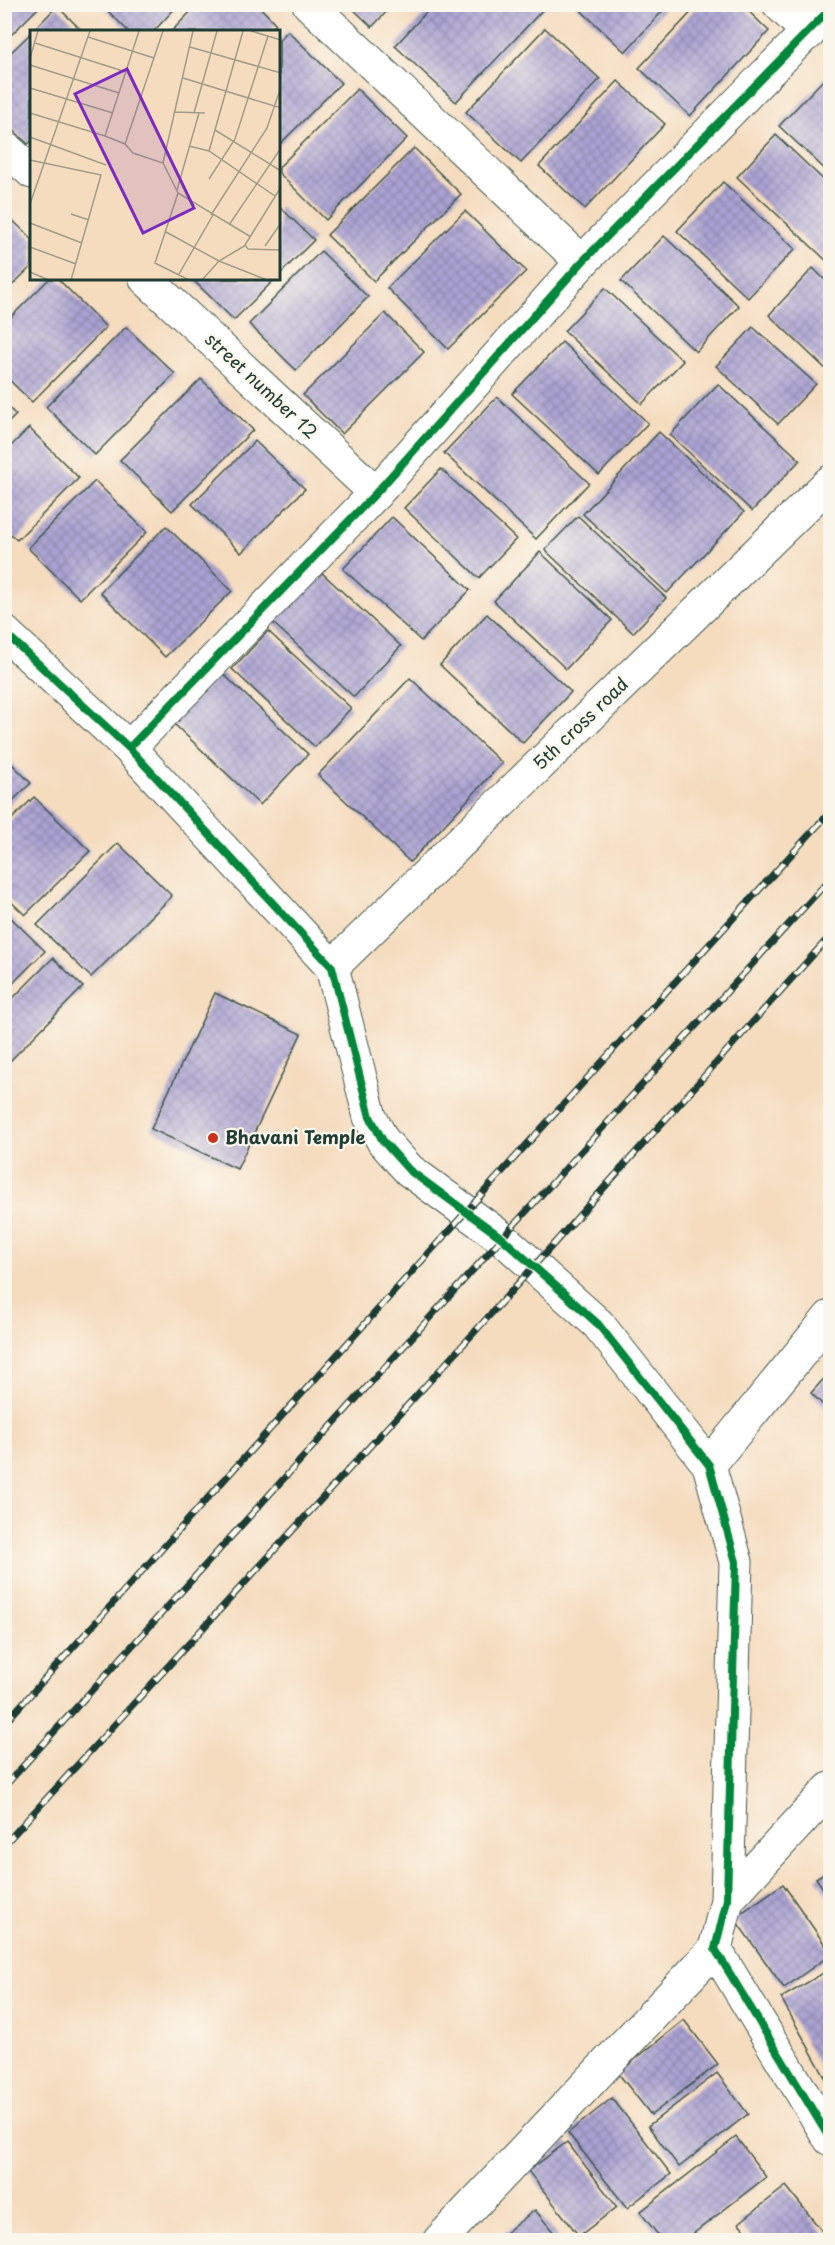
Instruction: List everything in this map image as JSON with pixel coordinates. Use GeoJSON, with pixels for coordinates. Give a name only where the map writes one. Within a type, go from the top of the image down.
{"type":"FeatureCollection","features":[{"type":"Feature","properties":{"kind":"street"},"geometry":{"type":"LineString","coordinates":[[309,4],[582,262]]}},
{"type":"Feature","properties":{"kind":"street"},"geometry":{"type":"LineString","coordinates":[[779,4],[809,33]]}},
{"type":"Feature","properties":{"kind":"street"},"geometry":{"type":"LineString","coordinates":[[129,748],[376,493],[582,262],[831,9]]}},
{"type":"Feature","properties":{"kind":"street"},"geometry":{"type":"LineString","coordinates":[[4,147],[30,170]]}},
{"type":"Feature","properties":{"kind":"street","name":"street number 12"},"geometry":{"type":"LineString","coordinates":[[147,280],[376,493]]}},
{"type":"Feature","properties":{"kind":"street","name":"5th cross road"},"geometry":{"type":"LineString","coordinates":[[332,967],[831,482]]}},
{"type":"Feature","properties":{"kind":"street"},"geometry":{"type":"LineString","coordinates":[[4,632],[129,748],[332,967],[370,1117],[383,1141],[409,1170],[501,1238],[598,1324],[709,1465],[736,1562],[727,1900],[715,1948],[440,2241]]}},
{"type":"Feature","properties":{"kind":"street"},"geometry":{"type":"LineString","coordinates":[[709,1465],[831,1317]]}},
{"type":"Feature","properties":{"kind":"street"},"geometry":{"type":"LineString","coordinates":[[727,1900],[831,1789]]}},
{"type":"Feature","properties":{"kind":"street"},"geometry":{"type":"LineString","coordinates":[[715,1948],[831,2139]]}},
{"type":"Feature","properties":{"kind":"building"},"geometry":{"type":"Polygon","coordinates":[[[4,4],[42,4],[4,42],[4,4]]]}},
{"type":"Feature","properties":{"kind":"building"},"geometry":{"type":"Polygon","coordinates":[[[101,4],[179,4],[155,30],[127,30],[101,4]]]}},
{"type":"Feature","properties":{"kind":"building"},"geometry":{"type":"Polygon","coordinates":[[[198,4],[257,4],[276,24],[270,30],[173,30],[198,4]]]}},
{"type":"Feature","properties":{"kind":"building"},"geometry":{"type":"Polygon","coordinates":[[[348,4],[394,4],[372,27],[348,4]]]}},
{"type":"Feature","properties":{"kind":"building"},"geometry":{"type":"Polygon","coordinates":[[[434,4],[548,4],[456,102],[395,46],[434,4]]]}},
{"type":"Feature","properties":{"kind":"building"},"geometry":{"type":"Polygon","coordinates":[[[574,4],[669,4],[625,52],[574,4]]]}},
{"type":"Feature","properties":{"kind":"building"},"geometry":{"type":"Polygon","coordinates":[[[699,4],[741,4],[769,31],[690,116],[639,68],[699,4]]]}},
{"type":"Feature","properties":{"kind":"building"},"geometry":{"type":"Polygon","coordinates":[[[57,6],[81,30],[34,30],[57,6]]]}},
{"type":"Feature","properties":{"kind":"building"},"geometry":{"type":"Polygon","coordinates":[[[545,28],[600,79],[521,163],[466,112],[545,28]]]}},
{"type":"Feature","properties":{"kind":"building"},"geometry":{"type":"Polygon","coordinates":[[[288,31],[341,83],[280,144],[280,39],[288,31]]]}},
{"type":"Feature","properties":{"kind":"building"},"geometry":{"type":"Polygon","coordinates":[[[30,34],[30,142],[28,144],[4,121],[4,59],[30,34]]]}},
{"type":"Feature","properties":{"kind":"building"},"geometry":{"type":"Polygon","coordinates":[[[827,76],[830,79],[830,174],[779,126],[827,76]]]}},
{"type":"Feature","properties":{"kind":"building"},"geometry":{"type":"Polygon","coordinates":[[[618,81],[665,124],[585,209],[539,166],[618,81]]]}},
{"type":"Feature","properties":{"kind":"building"},"geometry":{"type":"Polygon","coordinates":[[[357,89],[407,138],[326,220],[280,174],[280,166],[357,89]]]}},
{"type":"Feature","properties":{"kind":"building"},"geometry":{"type":"Polygon","coordinates":[[[776,135],[830,186],[830,259],[828,262],[737,177],[776,135]]]}},
{"type":"Feature","properties":{"kind":"building"},"geometry":{"type":"Polygon","coordinates":[[[414,148],[461,194],[374,281],[327,235],[414,148]]]}},
{"type":"Feature","properties":{"kind":"building"},"geometry":{"type":"Polygon","coordinates":[[[723,182],[795,249],[748,298],[677,231],[723,182]]]}},
{"type":"Feature","properties":{"kind":"building"},"geometry":{"type":"Polygon","coordinates":[[[280,207],[314,240],[280,274],[280,207]]]}},
{"type":"Feature","properties":{"kind":"building"},"geometry":{"type":"Polygon","coordinates":[[[465,211],[526,271],[448,349],[387,288],[465,211]]]}},
{"type":"Feature","properties":{"kind":"building"},"geometry":{"type":"Polygon","coordinates":[[[4,212],[30,237],[30,268],[4,293],[4,212]]]}},
{"type":"Feature","properties":{"kind":"building"},"geometry":{"type":"Polygon","coordinates":[[[664,236],[739,306],[696,352],[621,281],[664,236]]]}},
{"type":"Feature","properties":{"kind":"building"},"geometry":{"type":"Polygon","coordinates":[[[321,251],[368,297],[296,370],[249,324],[321,251]]]}},
{"type":"Feature","properties":{"kind":"building"},"geometry":{"type":"Polygon","coordinates":[[[813,268],[830,285],[830,373],[769,315],[813,268]]]}},
{"type":"Feature","properties":{"kind":"building"},"geometry":{"type":"Polygon","coordinates":[[[48,280],[59,280],[106,327],[32,402],[4,375],[4,324],[48,280]]]}},
{"type":"Feature","properties":{"kind":"building"},"geometry":{"type":"Polygon","coordinates":[[[193,280],[274,280],[234,320],[193,280]]]}},
{"type":"Feature","properties":{"kind":"building"},"geometry":{"type":"Polygon","coordinates":[[[605,288],[683,361],[642,404],[564,331],[605,288]]]}},
{"type":"Feature","properties":{"kind":"building"},"geometry":{"type":"Polygon","coordinates":[[[385,313],[424,352],[342,434],[303,395],[385,313]]]}},
{"type":"Feature","properties":{"kind":"building"},"geometry":{"type":"Polygon","coordinates":[[[126,327],[175,374],[95,455],[46,407],[126,327]]]}},
{"type":"Feature","properties":{"kind":"building"},"geometry":{"type":"Polygon","coordinates":[[[753,327],[816,384],[778,424],[716,366],[753,327]]]}},
{"type":"Feature","properties":{"kind":"building"},"geometry":{"type":"Polygon","coordinates":[[[562,342],[648,423],[599,475],[512,394],[562,342]]]}},
{"type":"Feature","properties":{"kind":"building"},"geometry":{"type":"Polygon","coordinates":[[[201,379],[253,430],[172,511],[120,460],[201,379]]]}},
{"type":"Feature","properties":{"kind":"building"},"geometry":{"type":"Polygon","coordinates":[[[718,384],[800,460],[752,511],[670,435],[718,384]]]}},
{"type":"Feature","properties":{"kind":"building"},"geometry":{"type":"Polygon","coordinates":[[[497,397],[589,483],[536,539],[444,453],[497,397]]]}},
{"type":"Feature","properties":{"kind":"building"},"geometry":{"type":"Polygon","coordinates":[[[4,403],[16,415],[4,427],[4,403]]]}},
{"type":"Feature","properties":{"kind":"building"},"geometry":{"type":"Polygon","coordinates":[[[29,428],[79,478],[17,540],[4,528],[4,453],[29,428]]]}},
{"type":"Feature","properties":{"kind":"building"},"geometry":{"type":"Polygon","coordinates":[[[659,432],[744,512],[667,593],[583,514],[659,432]]]}},
{"type":"Feature","properties":{"kind":"building"},"geometry":{"type":"Polygon","coordinates":[[[255,441],[305,489],[241,553],[192,504],[255,441]]]}},
{"type":"Feature","properties":{"kind":"building"},"geometry":{"type":"Polygon","coordinates":[[[441,469],[516,539],[479,578],[404,508],[441,469]]]}},
{"type":"Feature","properties":{"kind":"building"},"geometry":{"type":"Polygon","coordinates":[[[95,481],[147,532],[80,599],[28,548],[95,481]]]}},
{"type":"Feature","properties":{"kind":"building"},"geometry":{"type":"Polygon","coordinates":[[[578,516],[666,598],[633,633],[545,550],[578,516]]]}},
{"type":"Feature","properties":{"kind":"building"},"geometry":{"type":"Polygon","coordinates":[[[392,517],[470,590],[421,641],[343,569],[392,517]]]}},
{"type":"Feature","properties":{"kind":"building"},"geometry":{"type":"Polygon","coordinates":[[[166,526],[232,591],[165,657],[100,592],[166,526]]]}},
{"type":"Feature","properties":{"kind":"building"},"geometry":{"type":"Polygon","coordinates":[[[540,552],[612,620],[566,669],[494,601],[540,552]]]}},
{"type":"Feature","properties":{"kind":"building"},"geometry":{"type":"Polygon","coordinates":[[[321,572],[401,646],[354,697],[273,623],[321,572]]]}},
{"type":"Feature","properties":{"kind":"building"},"geometry":{"type":"Polygon","coordinates":[[[487,614],[571,692],[523,743],[440,665],[487,614]]]}},
{"type":"Feature","properties":{"kind":"building"},"geometry":{"type":"Polygon","coordinates":[[[268,631],[351,708],[315,747],[232,669],[268,631]]]}},
{"type":"Feature","properties":{"kind":"building"},"geometry":{"type":"Polygon","coordinates":[[[220,671],[308,754],[260,805],[172,722],[220,671]]]}},
{"type":"Feature","properties":{"kind":"building"},"geometry":{"type":"Polygon","coordinates":[[[410,678],[502,763],[410,862],[318,775],[410,678]]]}},
{"type":"Feature","properties":{"kind":"building"},"geometry":{"type":"Polygon","coordinates":[[[4,756],[31,783],[4,809],[4,756]]]}},
{"type":"Feature","properties":{"kind":"building"},"geometry":{"type":"Polygon","coordinates":[[[34,797],[90,851],[25,915],[4,895],[4,827],[34,797]]]}},
{"type":"Feature","properties":{"kind":"building"},"geometry":{"type":"Polygon","coordinates":[[[118,843],[172,896],[91,977],[37,925],[118,843]]]}},
{"type":"Feature","properties":{"kind":"building"},"geometry":{"type":"Polygon","coordinates":[[[4,911],[45,951],[4,992],[4,911]]]}},
{"type":"Feature","properties":{"kind":"building"},"geometry":{"type":"Polygon","coordinates":[[[53,958],[83,987],[8,1063],[4,1059],[4,1007],[53,958]]]}},
{"type":"Feature","properties":{"kind":"building"},"geometry":{"type":"Polygon","coordinates":[[[215,993],[301,1034],[237,1169],[151,1129],[215,993]]]}},
{"type":"Feature","properties":{"kind":"building"},"geometry":{"type":"Polygon","coordinates":[[[830,1372],[830,1412],[811,1393],[830,1372]]]}},
{"type":"Feature","properties":{"kind":"building"},"geometry":{"type":"Polygon","coordinates":[[[830,1869],[830,1899],[816,1878],[830,1869]]]}},
{"type":"Feature","properties":{"kind":"building"},"geometry":{"type":"Polygon","coordinates":[[[783,1884],[830,1952],[830,1955],[784,1988],[734,1918],[783,1884]]]}},
{"type":"Feature","properties":{"kind":"building"},"geometry":{"type":"Polygon","coordinates":[[[830,1969],[830,2086],[781,1998],[830,1969]]]}},
{"type":"Feature","properties":{"kind":"building"},"geometry":{"type":"Polygon","coordinates":[[[684,2020],[718,2064],[651,2115],[618,2073],[684,2020]]]}},
{"type":"Feature","properties":{"kind":"building"},"geometry":{"type":"Polygon","coordinates":[[[717,2073],[748,2114],[679,2167],[648,2126],[717,2073]]]}},
{"type":"Feature","properties":{"kind":"building"},"geometry":{"type":"Polygon","coordinates":[[[612,2098],[671,2174],[627,2208],[568,2133],[612,2098]]]}},
{"type":"Feature","properties":{"kind":"building"},"geometry":{"type":"Polygon","coordinates":[[[736,2137],[766,2177],[685,2240],[662,2240],[640,2212],[736,2137]]]}},
{"type":"Feature","properties":{"kind":"building"},"geometry":{"type":"Polygon","coordinates":[[[567,2142],[617,2207],[579,2236],[528,2171],[567,2142]]]}},
{"type":"Feature","properties":{"kind":"building"},"geometry":{"type":"Polygon","coordinates":[[[786,2186],[829,2240],[753,2240],[739,2223],[786,2186]]]}},
{"type":"Feature","properties":{"kind":"building"},"geometry":{"type":"Polygon","coordinates":[[[535,2210],[560,2240],[496,2240],[535,2210]]]}},
{"type":"Feature","properties":{"kind":"railway"},"geometry":{"type":"LineString","coordinates":[[4,1724],[830,812]]}},
{"type":"Feature","properties":{"kind":"railway"},"geometry":{"type":"LineString","coordinates":[[4,1787],[830,879]]}},
{"type":"Feature","properties":{"kind":"railway"},"geometry":{"type":"LineString","coordinates":[[4,1845],[471,1336],[830,936]]}},
{"type":"Feature","properties":{"kind":"cycle path"},"geometry":{"type":"LineString","coordinates":[[129,748],[376,493],[582,262],[830,9]]}},
{"type":"Feature","properties":{"kind":"cycle path"},"geometry":{"type":"LineString","coordinates":[[4,632],[129,748],[332,967],[370,1117],[383,1141],[409,1170],[502,1238],[598,1324],[709,1465],[736,1562],[727,1900],[715,1949],[830,2139]]}},
{"type":"Feature","properties":{"kind":"place","name":"Bhavani Temple"},"geometry":{"type":"Point","coordinates":[213,1138]}}]}
